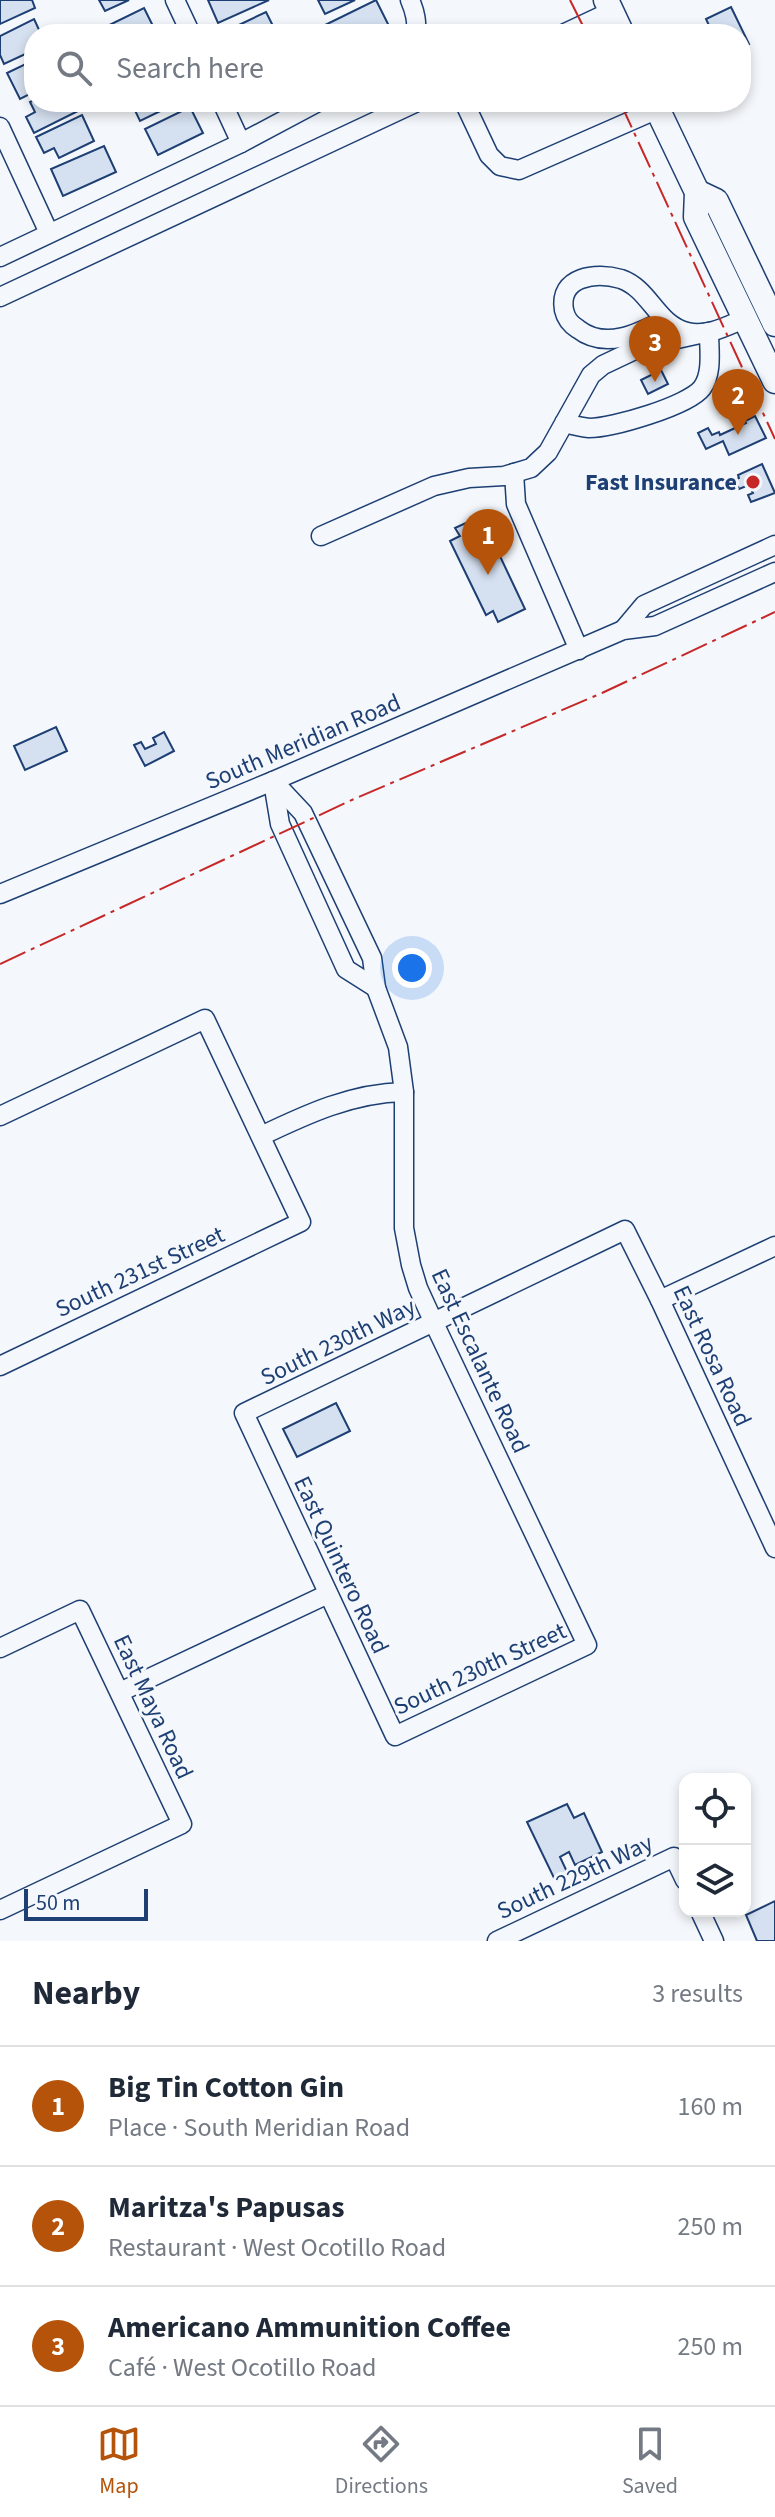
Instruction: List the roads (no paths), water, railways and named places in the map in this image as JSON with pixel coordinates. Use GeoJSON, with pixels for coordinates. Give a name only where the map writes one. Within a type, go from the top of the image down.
{"type":"FeatureCollection","features":[{"type":"Feature","properties":{"kind":"main road"},"geometry":{"type":"LineString","coordinates":[[659,112],[697,192],[696,217],[775,381]]}},
{"type":"Feature","properties":{"kind":"main road"},"geometry":{"type":"LineString","coordinates":[[697,192],[716,201],[775,324]]}},
{"type":"Feature","properties":{"kind":"street"},"geometry":{"type":"LineString","coordinates":[[175,0],[186,24]]}},
{"type":"Feature","properties":{"kind":"street"},"geometry":{"type":"LineString","coordinates":[[410,0],[414,24]]}},
{"type":"Feature","properties":{"kind":"street"},"geometry":{"type":"LineString","coordinates":[[579,24],[609,6]]}},
{"type":"Feature","properties":{"kind":"street"},"geometry":{"type":"LineString","coordinates":[[227,112],[241,143]]}},
{"type":"Feature","properties":{"kind":"street"},"geometry":{"type":"LineString","coordinates":[[0,257],[241,143],[299,112]]}},
{"type":"Feature","properties":{"kind":"street"},"geometry":{"type":"LineString","coordinates":[[0,297],[396,112]]}},
{"type":"Feature","properties":{"kind":"street"},"geometry":{"type":"LineString","coordinates":[[469,112],[489,155],[500,166],[519,170],[643,112]]}},
{"type":"Feature","properties":{"kind":"street"},"geometry":{"type":"LineString","coordinates":[[0,127],[49,233]]}},
{"type":"Feature","properties":{"kind":"street"},"geometry":{"type":"LineString","coordinates":[[664,320],[627,336],[610,340],[594,338],[566,318],[564,292],[581,278],[606,276],[622,280],[634,285],[664,320],[688,332],[709,332]]}},
{"type":"Feature","properties":{"kind":"street"},"geometry":{"type":"LineString","coordinates":[[321,536],[434,486],[451,481],[504,476],[531,468],[548,452],[591,375],[603,365],[641,347],[709,332],[746,318]]}},
{"type":"Feature","properties":{"kind":"street"},"geometry":{"type":"LineString","coordinates":[[564,423],[591,428],[662,410],[689,399],[702,388],[709,372],[709,332]]}},
{"type":"Feature","properties":{"kind":"street"},"geometry":{"type":"LineString","coordinates":[[514,473],[516,504],[579,650]]}},
{"type":"Feature","properties":{"kind":"street","name":"South Meridian Road"},"geometry":{"type":"LineString","coordinates":[[623,630],[644,605],[775,545]]}},
{"type":"Feature","properties":{"kind":"street","name":"South Meridian Road"},"geometry":{"type":"LineString","coordinates":[[0,894],[273,781],[623,630],[655,626],[775,572]]}},
{"type":"Feature","properties":{"kind":"street"},"geometry":{"type":"LineString","coordinates":[[273,781],[280,824],[346,969],[376,988]]}},
{"type":"Feature","properties":{"kind":"street","name":"East Escalante Road"},"geometry":{"type":"LineString","coordinates":[[273,781],[303,813],[372,958],[376,988],[398,1047],[404,1092],[404,1228],[418,1288],[587,1645]]}},
{"type":"Feature","properties":{"kind":"street"},"geometry":{"type":"LineString","coordinates":[[0,1116],[205,1019],[261,1136],[340,1102],[375,1092],[404,1092]]}},
{"type":"Feature","properties":{"kind":"street","name":"South 231st Street"},"geometry":{"type":"LineString","coordinates":[[0,1366],[301,1222],[261,1136]]}},
{"type":"Feature","properties":{"kind":"street","name":"South 230th Way"},"geometry":{"type":"LineString","coordinates":[[244,1413],[625,1230]]}},
{"type":"Feature","properties":{"kind":"street","name":"East Rosa Road"},"geometry":{"type":"LineString","coordinates":[[625,1230],[775,1548]]}},
{"type":"Feature","properties":{"kind":"street"},"geometry":{"type":"LineString","coordinates":[[660,1300],[775,1246]]}},
{"type":"Feature","properties":{"kind":"street","name":"East Quintero Road"},"geometry":{"type":"LineString","coordinates":[[244,1413],[395,1736]]}},
{"type":"Feature","properties":{"kind":"street"},"geometry":{"type":"LineString","coordinates":[[120,1692],[328,1594]]}},
{"type":"Feature","properties":{"kind":"street","name":"East Maya Road"},"geometry":{"type":"LineString","coordinates":[[0,1648],[80,1610],[182,1824],[0,1910]]}},
{"type":"Feature","properties":{"kind":"street","name":"South 230th Street"},"geometry":{"type":"LineString","coordinates":[[395,1736],[587,1645]]}},
{"type":"Feature","properties":{"kind":"street","name":"South 229th Way"},"geometry":{"type":"LineString","coordinates":[[497,1941],[674,1857],[679,1867]]}},
{"type":"Feature","properties":{"kind":"street"},"geometry":{"type":"LineString","coordinates":[[703,1917],[714,1941]]}},
{"type":"Feature","properties":{"kind":"place","name":"Americano Ammunition Coffee"},"geometry":{"type":"Point","coordinates":[655,382]}},
{"type":"Feature","properties":{"kind":"place","name":"Maritza's Papusas"},"geometry":{"type":"Point","coordinates":[738,435]}},
{"type":"Feature","properties":{"kind":"place","name":"Fast Insurance"},"geometry":{"type":"Point","coordinates":[753,482]}},
{"type":"Feature","properties":{"kind":"place","name":"Big Tin Cotton Gin"},"geometry":{"type":"Point","coordinates":[488,575]}}]}
